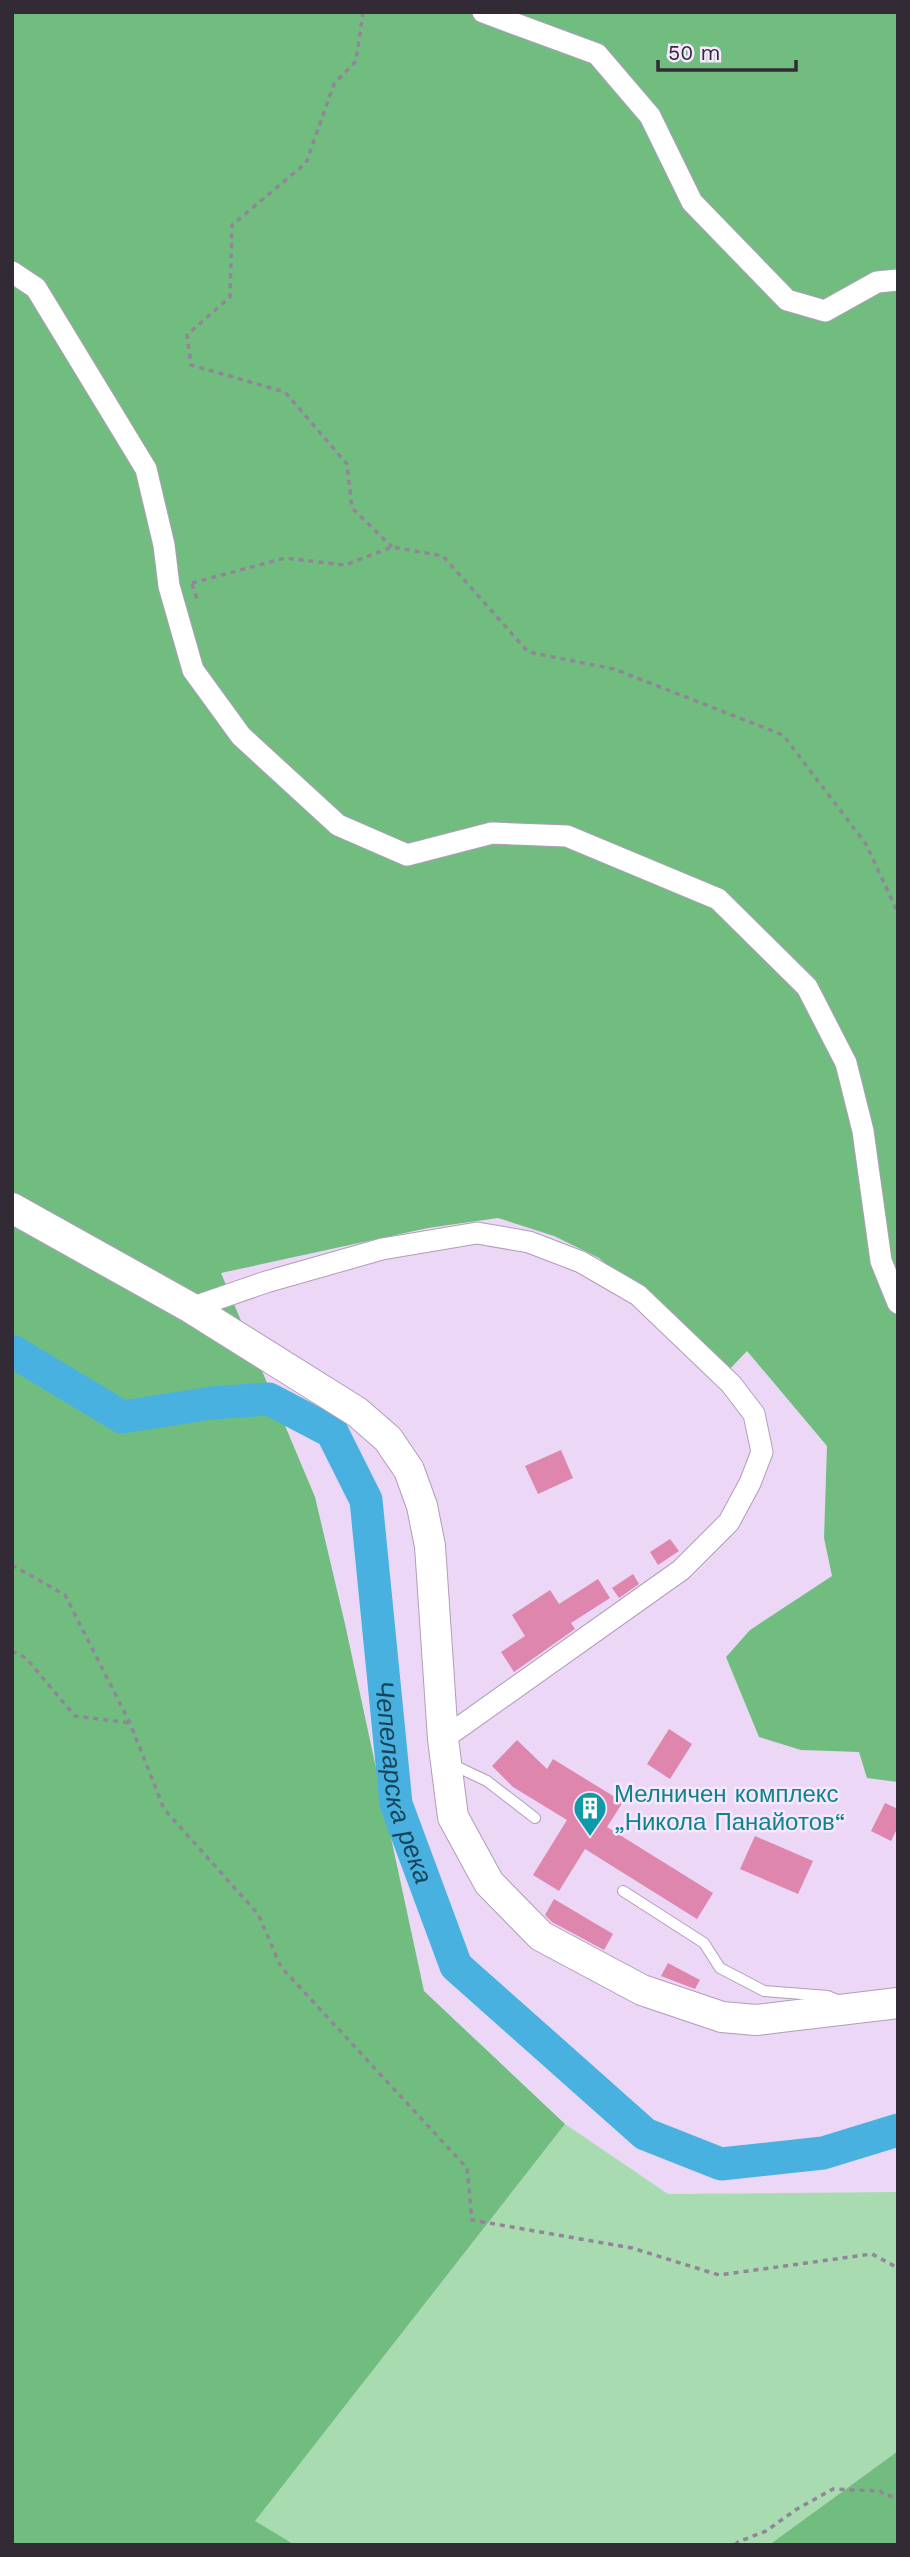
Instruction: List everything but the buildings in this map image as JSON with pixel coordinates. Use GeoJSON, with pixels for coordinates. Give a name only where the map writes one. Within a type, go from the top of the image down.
{"type":"FeatureCollection","features":[{"type":"Feature","properties":{"kind":"main road"},"geometry":{"type":"LineString","coordinates":[[12,1208],[191,1308],[357,1412],[388,1439],[409,1470],[422,1506],[430,1546],[444,1750],[453,1817],[489,1884],[541,1936],[642,1990],[722,2017],[756,2020],[898,2003]]}},
{"type":"Feature","properties":{"kind":"street"},"geometry":{"type":"LineString","coordinates":[[483,12],[597,54],[650,116],[692,202],[787,300],[825,311],[877,282],[898,280]]}},
{"type":"Feature","properties":{"kind":"street"},"geometry":{"type":"LineString","coordinates":[[12,272],[36,288],[146,469],[164,545],[169,586],[193,670],[241,736],[338,825],[407,855],[492,833],[567,836],[718,899],[807,987],[846,1063],[863,1131],[881,1261],[898,1303]]}},
{"type":"Feature","properties":{"kind":"street"},"geometry":{"type":"LineString","coordinates":[[191,1308],[266,1282],[382,1249],[477,1233],[529,1241],[581,1262],[638,1295],[731,1384],[754,1414],[762,1452],[750,1483],[729,1522],[681,1570],[444,1750]]}},
{"type":"Feature","properties":{"kind":"lane"},"geometry":{"type":"LineString","coordinates":[[444,1750],[535,1818]]}},
{"type":"Feature","properties":{"kind":"lane"},"geometry":{"type":"LineString","coordinates":[[623,1891],[704,1943],[720,1968],[764,1991],[828,1996],[861,2009]]}},
{"type":"Feature","properties":{"kind":"path"},"geometry":{"type":"LineString","coordinates":[[363,12],[356,61],[334,84],[306,163],[232,225],[230,297],[187,335],[191,365],[285,392],[347,464],[352,508],[392,547]]}},
{"type":"Feature","properties":{"kind":"path"},"geometry":{"type":"LineString","coordinates":[[197,599],[192,583],[285,558],[345,565],[392,547],[443,556],[528,652],[614,669],[783,735],[866,844],[898,913]]}},
{"type":"Feature","properties":{"kind":"path"},"geometry":{"type":"LineString","coordinates":[[12,1565],[65,1595],[130,1723],[164,1809],[258,1914],[281,1967],[467,2168],[472,2220],[632,2248],[719,2276],[872,2254],[898,2268]]}},
{"type":"Feature","properties":{"kind":"path"},"geometry":{"type":"LineString","coordinates":[[12,1651],[26,1658],[75,1716],[130,1723]]}},
{"type":"Feature","properties":{"kind":"path"},"geometry":{"type":"LineString","coordinates":[[736,2545],[766,2531],[797,2509],[833,2489],[880,2491],[884,2495],[898,2497]]}},
{"type":"Feature","properties":{"kind":"green space"},"geometry":{"type":"Polygon","coordinates":[[[12,12],[898,12],[898,1782],[867,1778],[859,1752],[801,1750],[759,1737],[726,1657],[750,1630],[832,1576],[824,1538],[827,1446],[747,1351],[726,1373],[642,1292],[599,1258],[554,1236],[498,1218],[428,1228],[221,1273],[315,1497],[424,1991],[565,2124],[255,2521],[295,2545],[12,2545],[12,12]]]}},
{"type":"Feature","properties":{"kind":"green space"},"geometry":{"type":"Polygon","coordinates":[[[565,2124],[668,2194],[898,2192],[898,2451],[769,2545],[295,2545],[254,2521],[565,2124]]]}},
{"type":"Feature","properties":{"kind":"green space"},"geometry":{"type":"Polygon","coordinates":[[[898,2451],[898,2545],[769,2545],[898,2451]]]}},
{"type":"Feature","properties":{"kind":"waterway","name":"Чепеларска река"},"geometry":{"type":"LineString","coordinates":[[12,1351],[122,1417],[212,1403],[269,1399],[332,1432],[366,1500],[396,1804],[456,1966],[645,2134],[721,2164],[823,2153],[898,2130]]}},
{"type":"Feature","properties":{"kind":"place","name":"Мелничен комплекс „Никола Панайотов“"},"geometry":{"type":"Point","coordinates":[590,1838]}}]}
